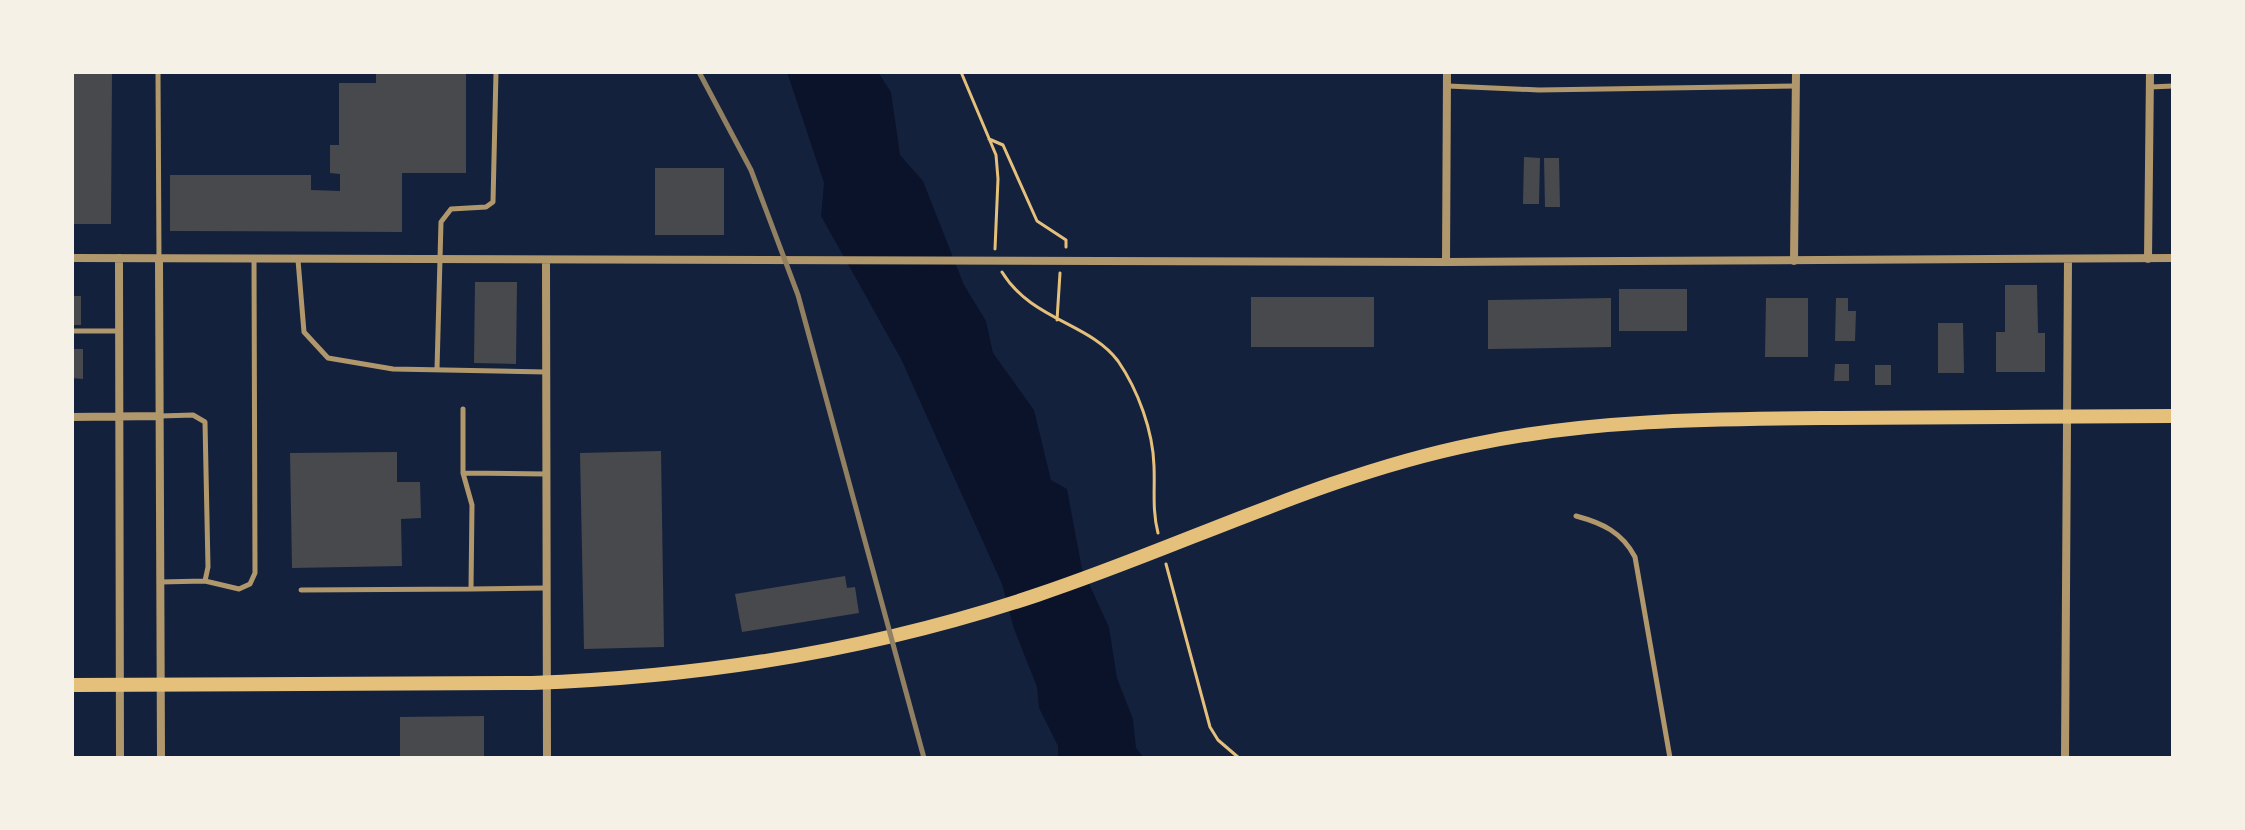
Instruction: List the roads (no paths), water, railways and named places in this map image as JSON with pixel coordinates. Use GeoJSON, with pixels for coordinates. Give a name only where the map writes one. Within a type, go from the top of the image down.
{"type":"FeatureCollection","features":[{"type":"Feature","properties":{"kind":"main road"},"geometry":{"type":"LineString","coordinates":[[72,685],[607,680],[738,667],[878,641],[1036,596],[1228,522],[1409,460],[1550,431],[1680,420],[2173,416]]}},
{"type":"Feature","properties":{"kind":"street"},"geometry":{"type":"LineString","coordinates":[[1446,262],[1447,72]]}},
{"type":"Feature","properties":{"kind":"street"},"geometry":{"type":"LineString","coordinates":[[1794,261],[1796,72]]}},
{"type":"Feature","properties":{"kind":"street"},"geometry":{"type":"LineString","coordinates":[[2148,259],[2150,72]]}},
{"type":"Feature","properties":{"kind":"street"},"geometry":{"type":"LineString","coordinates":[[72,258],[546,262],[1066,259],[1446,262],[2173,258]]}},
{"type":"Feature","properties":{"kind":"street"},"geometry":{"type":"LineString","coordinates":[[119,258],[120,758]]}},
{"type":"Feature","properties":{"kind":"street"},"geometry":{"type":"LineString","coordinates":[[159,259],[161,758]]}},
{"type":"Feature","properties":{"kind":"street"},"geometry":{"type":"LineString","coordinates":[[2065,758],[2068,259]]}},
{"type":"Feature","properties":{"kind":"street"},"geometry":{"type":"LineString","coordinates":[[546,262],[547,758]]}},
{"type":"Feature","properties":{"kind":"street"},"geometry":{"type":"LineString","coordinates":[[72,417],[159,416]]}},
{"type":"Feature","properties":{"kind":"lane"},"geometry":{"type":"LineString","coordinates":[[158,72],[159,259]]}},
{"type":"Feature","properties":{"kind":"lane"},"geometry":{"type":"LineString","coordinates":[[437,369],[444,214],[451,209],[486,207],[493,202],[496,72]]}},
{"type":"Feature","properties":{"kind":"lane"},"geometry":{"type":"LineString","coordinates":[[1447,86],[1539,90],[1796,86]]}},
{"type":"Feature","properties":{"kind":"lane"},"geometry":{"type":"LineString","coordinates":[[2150,87],[2173,86]]}},
{"type":"Feature","properties":{"kind":"lane"},"geometry":{"type":"LineString","coordinates":[[159,582],[205,581],[239,589],[250,584],[255,573],[254,259]]}},
{"type":"Feature","properties":{"kind":"lane"},"geometry":{"type":"LineString","coordinates":[[298,260],[304,332],[328,358],[393,369],[546,372]]}},
{"type":"Feature","properties":{"kind":"lane"},"geometry":{"type":"LineString","coordinates":[[72,331],[119,331]]}},
{"type":"Feature","properties":{"kind":"lane"},"geometry":{"type":"LineString","coordinates":[[463,409],[463,473],[472,505],[471,589]]}},
{"type":"Feature","properties":{"kind":"lane"},"geometry":{"type":"LineString","coordinates":[[159,416],[193,415],[205,422],[208,567],[205,581]]}},
{"type":"Feature","properties":{"kind":"lane"},"geometry":{"type":"LineString","coordinates":[[463,473],[546,474]]}},
{"type":"Feature","properties":{"kind":"lane"},"geometry":{"type":"LineString","coordinates":[[1576,516],[1600,523],[1618,534],[1635,557],[1670,758]]}},
{"type":"Feature","properties":{"kind":"lane"},"geometry":{"type":"LineString","coordinates":[[301,590],[546,588]]}},
{"type":"Feature","properties":{"kind":"water"},"geometry":{"type":"Polygon","coordinates":[[[787,72],[878,72],[891,92],[900,155],[923,181],[964,285],[986,321],[993,353],[1034,410],[1051,480],[1067,489],[1082,569],[1109,627],[1117,678],[1133,719],[1136,748],[1144,758],[1058,758],[1058,746],[1039,708],[1037,687],[1014,629],[1002,584],[901,359],[821,216],[824,183],[787,72]]]}},
{"type":"Feature","properties":{"kind":"railway"},"geometry":{"type":"LineString","coordinates":[[699,72],[751,170],[798,295],[924,758]]}}]}
